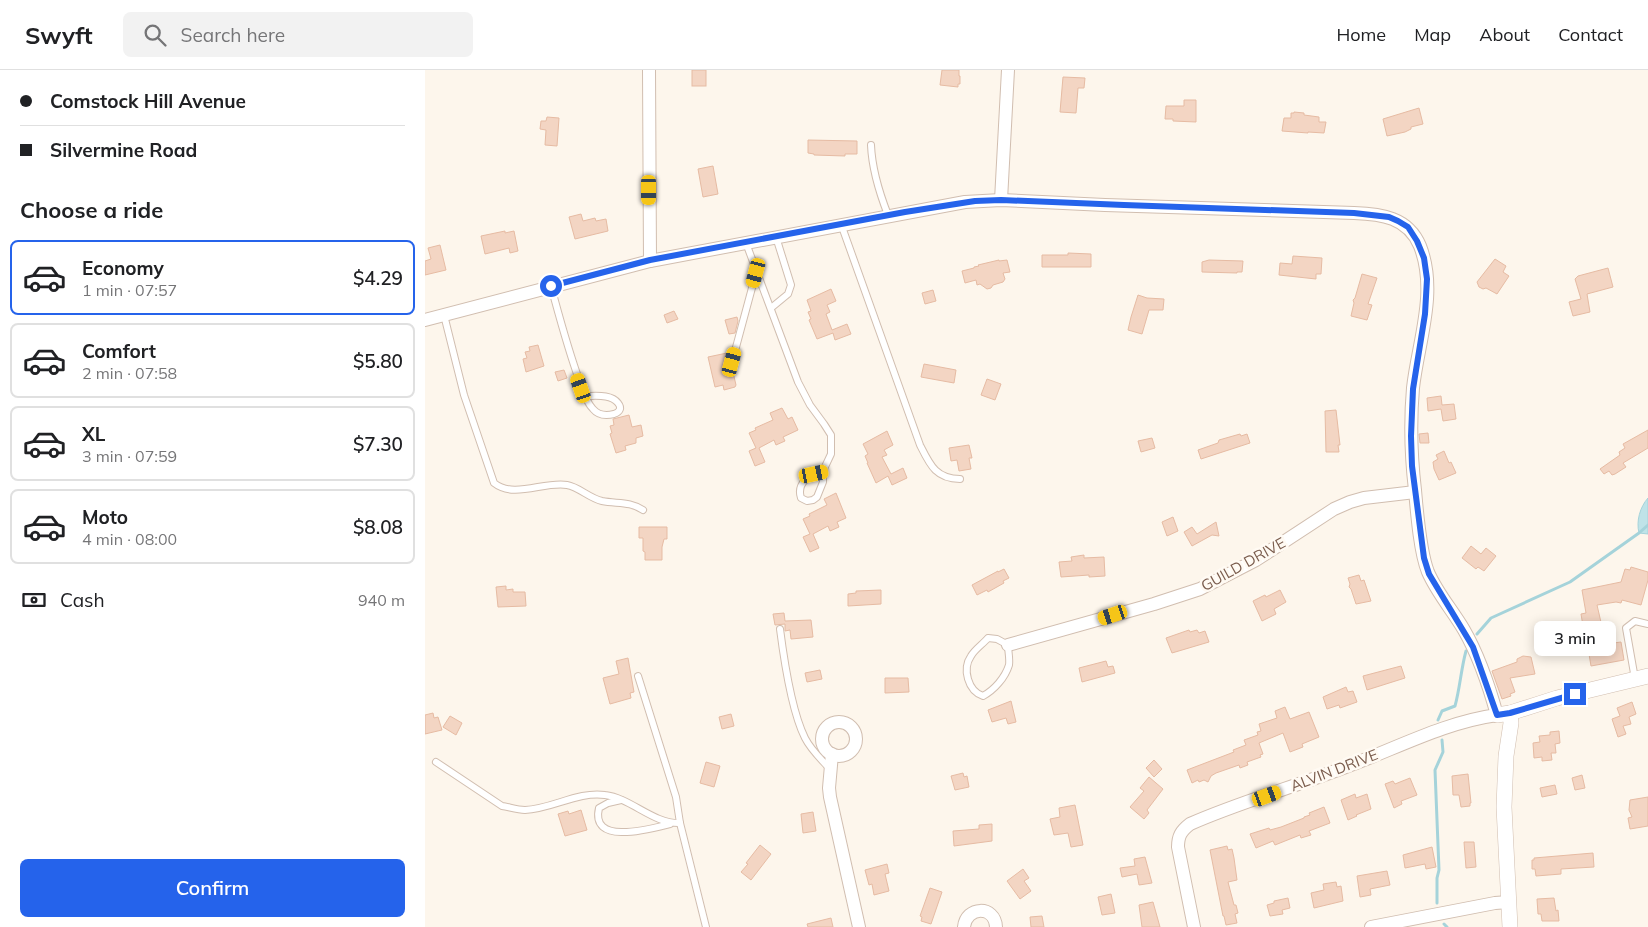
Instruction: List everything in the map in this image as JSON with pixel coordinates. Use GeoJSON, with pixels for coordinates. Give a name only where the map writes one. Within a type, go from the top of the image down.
{"type":"FeatureCollection","features":[{"type":"Feature","properties":{"kind":"street"},"geometry":{"type":"LineString","coordinates":[[649,70],[650,260]]}},
{"type":"Feature","properties":{"kind":"street"},"geometry":{"type":"LineString","coordinates":[[1001,200],[1008,70]]}},
{"type":"Feature","properties":{"kind":"street"},"geometry":{"type":"LineString","coordinates":[[425,320],[650,260],[965,202],[1001,200],[1360,213],[1389,217],[1402,223],[1413,233],[1420,247],[1427,279],[1425,314],[1411,412],[1412,466],[1426,567],[1473,647],[1503,714],[1511,723],[1506,756],[1504,807],[1511,927]]}},
{"type":"Feature","properties":{"kind":"street","name":"GUILD DRIVE"},"geometry":{"type":"LineString","coordinates":[[1008,645],[1154,604],[1200,589],[1256,560],[1342,505],[1364,498],[1415,492]]}},
{"type":"Feature","properties":{"kind":"street"},"geometry":{"type":"LineString","coordinates":[[1503,714],[1642,677]]}},
{"type":"Feature","properties":{"kind":"street","name":"ALVIN DRIVE"},"geometry":{"type":"LineString","coordinates":[[1194,927],[1178,847],[1178,839],[1181,833],[1190,824],[1351,765],[1429,733],[1460,723],[1503,714]]}},
{"type":"Feature","properties":{"kind":"street"},"geometry":{"type":"LineString","coordinates":[[832,754],[830,796],[859,927]]}},
{"type":"Feature","properties":{"kind":"street"},"geometry":{"type":"LineString","coordinates":[[1371,927],[1495,903],[1509,902]]}},
{"type":"Feature","properties":{"kind":"street"},"geometry":{"type":"LineString","coordinates":[[964,927],[966,918],[980,910],[994,918],[996,927]]}},
{"type":"Feature","properties":{"kind":"lane"},"geometry":{"type":"LineString","coordinates":[[871,145],[872,163],[878,190],[888,216]]}},
{"type":"Feature","properties":{"kind":"lane"},"geometry":{"type":"LineString","coordinates":[[841,224],[920,445],[927,460],[939,474],[945,478],[960,479]]}},
{"type":"Feature","properties":{"kind":"lane"},"geometry":{"type":"LineString","coordinates":[[771,308],[789,294],[791,285],[775,237]]}},
{"type":"Feature","properties":{"kind":"lane"},"geometry":{"type":"LineString","coordinates":[[746,243],[798,382],[810,405],[831,435],[831,454],[823,472],[823,482],[817,497],[807,501],[801,498],[799,491],[802,483],[814,474],[823,472]]}},
{"type":"Feature","properties":{"kind":"lane"},"geometry":{"type":"LineString","coordinates":[[732,362],[756,273]]}},
{"type":"Feature","properties":{"kind":"lane"},"geometry":{"type":"LineString","coordinates":[[551,286],[563,334],[586,396],[592,408],[600,414],[611,415],[620,410],[615,399],[586,396]]}},
{"type":"Feature","properties":{"kind":"lane"},"geometry":{"type":"LineString","coordinates":[[444,315],[464,395],[494,483],[514,490],[567,485],[603,501],[629,503],[643,510]]}},
{"type":"Feature","properties":{"kind":"lane"},"geometry":{"type":"LineString","coordinates":[[1642,677],[1626,628],[1635,621],[1648,624]]}},
{"type":"Feature","properties":{"kind":"lane"},"geometry":{"type":"LineString","coordinates":[[780,629],[791,693],[803,732],[808,743],[830,769]]}},
{"type":"Feature","properties":{"kind":"lane"},"geometry":{"type":"LineString","coordinates":[[988,638],[997,639],[1008,645],[1009,664],[1002,678],[991,691],[983,696],[977,694],[968,681],[967,668],[971,656],[988,638]]}},
{"type":"Feature","properties":{"kind":"lane"},"geometry":{"type":"LineString","coordinates":[[638,676],[676,797],[680,823],[706,927]]}},
{"type":"Feature","properties":{"kind":"lane"},"geometry":{"type":"LineString","coordinates":[[436,762],[502,806],[525,810],[591,794],[605,795],[622,800],[669,824]]}},
{"type":"Feature","properties":{"kind":"lane"},"geometry":{"type":"LineString","coordinates":[[622,800],[608,803],[599,808],[597,815],[599,824],[606,829],[618,832],[641,831],[680,823]]}},
{"type":"Feature","properties":{"kind":"water"},"geometry":{"type":"Polygon","coordinates":[[[1648,498],[1648,534],[1639,533],[1639,514],[1648,498]]]}},
{"type":"Feature","properties":{"kind":"building"},"geometry":{"type":"Polygon","coordinates":[[[692,70],[706,70],[706,86],[692,86],[692,70]]]}},
{"type":"Feature","properties":{"kind":"building"},"geometry":{"type":"Polygon","coordinates":[[[942,70],[959,70],[960,84],[958,84],[958,87],[940,85],[942,70]]]}},
{"type":"Feature","properties":{"kind":"building"},"geometry":{"type":"Polygon","coordinates":[[[1063,77],[1085,78],[1084,88],[1078,88],[1076,113],[1060,112],[1063,77]]]}},
{"type":"Feature","properties":{"kind":"building"},"geometry":{"type":"Polygon","coordinates":[[[1184,100],[1196,100],[1196,122],[1165,119],[1166,106],[1184,106],[1184,100]]]}},
{"type":"Feature","properties":{"kind":"building"},"geometry":{"type":"Polygon","coordinates":[[[1419,108],[1423,124],[1411,127],[1411,129],[1405,132],[1387,136],[1383,119],[1419,108]]]}},
{"type":"Feature","properties":{"kind":"building"},"geometry":{"type":"Polygon","coordinates":[[[1291,113],[1319,117],[1319,122],[1326,122],[1324,133],[1282,131],[1284,118],[1291,118],[1291,113]]]}},
{"type":"Feature","properties":{"kind":"building"},"geometry":{"type":"Polygon","coordinates":[[[547,117],[559,118],[557,146],[545,145],[546,130],[540,129],[541,121],[546,121],[547,117]]]}},
{"type":"Feature","properties":{"kind":"building"},"geometry":{"type":"Polygon","coordinates":[[[808,140],[857,141],[857,154],[845,154],[845,156],[814,155],[808,153],[808,140]]]}},
{"type":"Feature","properties":{"kind":"building"},"geometry":{"type":"Polygon","coordinates":[[[713,166],[718,194],[703,197],[698,169],[713,166]]]}},
{"type":"Feature","properties":{"kind":"building"},"geometry":{"type":"Polygon","coordinates":[[[581,214],[583,221],[595,218],[596,221],[606,219],[608,231],[575,239],[569,217],[581,214]]]}},
{"type":"Feature","properties":{"kind":"building"},"geometry":{"type":"Polygon","coordinates":[[[505,231],[505,233],[514,231],[518,251],[510,253],[509,248],[485,254],[481,236],[505,231]]]}},
{"type":"Feature","properties":{"kind":"building"},"geometry":{"type":"Polygon","coordinates":[[[440,245],[446,270],[425,275],[425,261],[431,259],[428,248],[440,245]]]}},
{"type":"Feature","properties":{"kind":"building"},"geometry":{"type":"Polygon","coordinates":[[[1068,253],[1091,254],[1091,267],[1042,267],[1042,255],[1068,255],[1068,253]]]}},
{"type":"Feature","properties":{"kind":"building"},"geometry":{"type":"Polygon","coordinates":[[[1293,256],[1322,258],[1321,274],[1316,274],[1316,279],[1279,275],[1280,263],[1292,264],[1293,256]]]}},
{"type":"Feature","properties":{"kind":"building"},"geometry":{"type":"Polygon","coordinates":[[[1495,259],[1506,266],[1503,272],[1509,276],[1497,294],[1486,288],[1479,287],[1477,282],[1495,259]]]}},
{"type":"Feature","properties":{"kind":"building"},"geometry":{"type":"Polygon","coordinates":[[[999,260],[1007,260],[1010,272],[1003,273],[1005,279],[1003,282],[987,289],[980,284],[977,285],[976,280],[965,283],[962,271],[999,260]]]}},
{"type":"Feature","properties":{"kind":"building"},"geometry":{"type":"Polygon","coordinates":[[[1209,260],[1243,261],[1242,272],[1202,272],[1202,262],[1209,260]]]}},
{"type":"Feature","properties":{"kind":"building"},"geometry":{"type":"Polygon","coordinates":[[[1608,268],[1613,287],[1587,294],[1590,312],[1573,316],[1569,302],[1581,299],[1575,279],[1578,276],[1608,268]]]}},
{"type":"Feature","properties":{"kind":"building"},"geometry":{"type":"Polygon","coordinates":[[[1362,274],[1377,278],[1368,304],[1372,305],[1367,320],[1351,316],[1353,300],[1362,274]]]}},
{"type":"Feature","properties":{"kind":"building"},"geometry":{"type":"Polygon","coordinates":[[[831,289],[836,301],[827,305],[830,312],[826,314],[832,330],[847,324],[851,334],[835,340],[833,333],[817,339],[809,320],[811,319],[808,312],[811,311],[807,300],[831,289]]]}},
{"type":"Feature","properties":{"kind":"building"},"geometry":{"type":"Polygon","coordinates":[[[933,290],[936,301],[925,304],[922,293],[933,290]]]}},
{"type":"Feature","properties":{"kind":"building"},"geometry":{"type":"Polygon","coordinates":[[[1138,295],[1147,298],[1164,299],[1163,310],[1149,310],[1142,334],[1128,330],[1138,295]]]}},
{"type":"Feature","properties":{"kind":"building"},"geometry":{"type":"Polygon","coordinates":[[[674,311],[678,319],[667,323],[664,315],[674,311]]]}},
{"type":"Feature","properties":{"kind":"building"},"geometry":{"type":"Polygon","coordinates":[[[737,317],[735,333],[729,334],[725,320],[737,317]]]}},
{"type":"Feature","properties":{"kind":"building"},"geometry":{"type":"Polygon","coordinates":[[[538,345],[544,366],[526,372],[523,359],[527,358],[525,352],[530,351],[529,347],[538,345]]]}},
{"type":"Feature","properties":{"kind":"building"},"geometry":{"type":"Polygon","coordinates":[[[727,353],[727,364],[732,368],[736,385],[724,390],[723,385],[715,387],[708,357],[727,353]]]}},
{"type":"Feature","properties":{"kind":"building"},"geometry":{"type":"Polygon","coordinates":[[[924,364],[956,370],[954,383],[921,377],[924,364]]]}},
{"type":"Feature","properties":{"kind":"building"},"geometry":{"type":"Polygon","coordinates":[[[564,370],[567,378],[558,381],[555,372],[564,370]]]}},
{"type":"Feature","properties":{"kind":"building"},"geometry":{"type":"Polygon","coordinates":[[[987,379],[1001,384],[995,400],[981,395],[987,379]]]}},
{"type":"Feature","properties":{"kind":"building"},"geometry":{"type":"Polygon","coordinates":[[[1441,396],[1442,405],[1454,404],[1456,419],[1443,421],[1441,409],[1428,411],[1427,398],[1441,396]]]}},
{"type":"Feature","properties":{"kind":"building"},"geometry":{"type":"Polygon","coordinates":[[[782,408],[788,419],[792,417],[798,430],[783,437],[785,441],[776,445],[774,440],[759,448],[765,462],[755,466],[749,451],[756,448],[749,433],[756,430],[755,428],[773,420],[770,413],[782,408]]]}},
{"type":"Feature","properties":{"kind":"building"},"geometry":{"type":"Polygon","coordinates":[[[1336,410],[1339,452],[1326,452],[1325,411],[1336,410]]]}},
{"type":"Feature","properties":{"kind":"building"},"geometry":{"type":"Polygon","coordinates":[[[629,415],[632,427],[641,425],[643,436],[636,438],[636,443],[625,446],[626,450],[616,453],[610,434],[612,433],[610,426],[614,425],[613,419],[629,415]]]}},
{"type":"Feature","properties":{"kind":"building"},"geometry":{"type":"Polygon","coordinates":[[[1648,430],[1648,448],[1623,463],[1626,467],[1615,474],[1612,475],[1609,471],[1604,474],[1600,469],[1620,455],[1619,452],[1625,448],[1623,444],[1648,430]]]}},
{"type":"Feature","properties":{"kind":"building"},"geometry":{"type":"Polygon","coordinates":[[[887,431],[893,445],[884,450],[887,455],[882,457],[891,474],[903,468],[907,478],[892,485],[888,476],[876,483],[867,463],[865,456],[868,454],[863,444],[887,431]]]}},
{"type":"Feature","properties":{"kind":"building"},"geometry":{"type":"Polygon","coordinates":[[[1428,433],[1429,443],[1420,443],[1419,434],[1428,433]]]}},
{"type":"Feature","properties":{"kind":"building"},"geometry":{"type":"Polygon","coordinates":[[[1240,434],[1241,436],[1247,434],[1250,443],[1201,459],[1198,450],[1218,443],[1219,440],[1240,434]]]}},
{"type":"Feature","properties":{"kind":"building"},"geometry":{"type":"Polygon","coordinates":[[[1152,438],[1155,448],[1141,452],[1138,441],[1152,438]]]}},
{"type":"Feature","properties":{"kind":"building"},"geometry":{"type":"Polygon","coordinates":[[[969,445],[972,458],[969,458],[971,469],[959,471],[957,460],[951,461],[949,448],[969,445]]]}},
{"type":"Feature","properties":{"kind":"building"},"geometry":{"type":"Polygon","coordinates":[[[1444,451],[1456,473],[1439,480],[1433,462],[1438,459],[1436,455],[1444,451]]]}},
{"type":"Feature","properties":{"kind":"building"},"geometry":{"type":"Polygon","coordinates":[[[836,493],[846,518],[837,522],[839,527],[830,531],[828,526],[813,534],[819,548],[810,552],[803,537],[810,534],[803,519],[827,505],[824,499],[836,493]]]}},
{"type":"Feature","properties":{"kind":"building"},"geometry":{"type":"Polygon","coordinates":[[[1173,517],[1178,531],[1167,536],[1162,522],[1173,517]]]}},
{"type":"Feature","properties":{"kind":"building"},"geometry":{"type":"Polygon","coordinates":[[[1216,522],[1219,536],[1212,535],[1192,546],[1184,532],[1192,527],[1197,534],[1216,522]]]}},
{"type":"Feature","properties":{"kind":"building"},"geometry":{"type":"Polygon","coordinates":[[[639,527],[667,527],[667,539],[664,539],[662,547],[662,560],[645,560],[643,538],[639,538],[639,527]]]}},
{"type":"Feature","properties":{"kind":"building"},"geometry":{"type":"Polygon","coordinates":[[[1471,546],[1481,554],[1486,548],[1496,556],[1484,571],[1478,567],[1476,569],[1462,558],[1471,546]]]}},
{"type":"Feature","properties":{"kind":"building"},"geometry":{"type":"Polygon","coordinates":[[[1084,555],[1084,558],[1104,557],[1105,576],[1061,577],[1059,562],[1072,561],[1071,557],[1084,555]]]}},
{"type":"Feature","properties":{"kind":"building"},"geometry":{"type":"Polygon","coordinates":[[[1631,567],[1648,572],[1648,580],[1641,605],[1622,600],[1621,603],[1597,605],[1606,644],[1621,642],[1624,660],[1591,666],[1588,648],[1590,648],[1581,614],[1586,613],[1582,590],[1621,582],[1625,569],[1630,570],[1631,567]]]}},
{"type":"Feature","properties":{"kind":"building"},"geometry":{"type":"Polygon","coordinates":[[[1004,569],[1009,578],[1003,581],[1004,583],[988,592],[987,590],[977,595],[972,585],[1004,569]]]}},
{"type":"Feature","properties":{"kind":"building"},"geometry":{"type":"Polygon","coordinates":[[[1359,575],[1361,581],[1364,580],[1371,601],[1356,604],[1349,587],[1348,578],[1359,575]]]}},
{"type":"Feature","properties":{"kind":"building"},"geometry":{"type":"Polygon","coordinates":[[[506,586],[506,590],[513,589],[513,592],[525,592],[526,606],[498,607],[496,587],[506,586]]]}},
{"type":"Feature","properties":{"kind":"building"},"geometry":{"type":"Polygon","coordinates":[[[881,590],[881,604],[848,606],[848,594],[856,593],[856,591],[881,590]]]}},
{"type":"Feature","properties":{"kind":"building"},"geometry":{"type":"Polygon","coordinates":[[[1280,590],[1286,602],[1274,609],[1276,614],[1262,621],[1253,601],[1280,590]]]}},
{"type":"Feature","properties":{"kind":"building"},"geometry":{"type":"Polygon","coordinates":[[[784,613],[785,621],[811,620],[813,637],[791,639],[790,630],[785,631],[785,624],[775,625],[773,614],[784,613]]]}},
{"type":"Feature","properties":{"kind":"building"},"geometry":{"type":"Polygon","coordinates":[[[1189,630],[1190,632],[1197,630],[1199,633],[1205,631],[1209,642],[1172,653],[1166,638],[1189,630]]]}},
{"type":"Feature","properties":{"kind":"building"},"geometry":{"type":"Polygon","coordinates":[[[1523,656],[1531,657],[1535,674],[1510,678],[1515,692],[1510,694],[1511,696],[1502,699],[1492,671],[1517,662],[1517,659],[1523,656]]]}},
{"type":"Feature","properties":{"kind":"building"},"geometry":{"type":"Polygon","coordinates":[[[628,658],[634,692],[630,693],[631,698],[610,704],[603,678],[619,674],[616,661],[628,658]]]}},
{"type":"Feature","properties":{"kind":"building"},"geometry":{"type":"Polygon","coordinates":[[[1106,661],[1108,667],[1113,666],[1115,673],[1082,682],[1079,668],[1106,661]]]}},
{"type":"Feature","properties":{"kind":"building"},"geometry":{"type":"Polygon","coordinates":[[[1401,666],[1405,678],[1367,690],[1363,676],[1401,666]]]}},
{"type":"Feature","properties":{"kind":"building"},"geometry":{"type":"Polygon","coordinates":[[[820,670],[822,679],[807,682],[805,673],[820,670]]]}},
{"type":"Feature","properties":{"kind":"building"},"geometry":{"type":"Polygon","coordinates":[[[885,678],[908,678],[909,692],[885,693],[885,678]]]}},
{"type":"Feature","properties":{"kind":"building"},"geometry":{"type":"Polygon","coordinates":[[[1346,687],[1348,692],[1353,691],[1357,702],[1340,708],[1339,705],[1327,709],[1323,697],[1346,687]]]}},
{"type":"Feature","properties":{"kind":"building"},"geometry":{"type":"Polygon","coordinates":[[[1011,701],[1016,722],[1008,724],[1006,718],[992,722],[988,710],[1011,701]]]}},
{"type":"Feature","properties":{"kind":"building"},"geometry":{"type":"Polygon","coordinates":[[[1632,702],[1636,714],[1629,717],[1631,724],[1623,726],[1626,734],[1618,737],[1612,719],[1620,716],[1617,708],[1632,702]]]}},
{"type":"Feature","properties":{"kind":"building"},"geometry":{"type":"Polygon","coordinates":[[[1285,707],[1290,719],[1309,712],[1319,737],[1302,744],[1303,747],[1290,752],[1283,733],[1259,743],[1263,754],[1260,755],[1261,757],[1247,762],[1248,765],[1240,768],[1239,765],[1216,773],[1211,776],[1208,782],[1204,780],[1199,782],[1198,780],[1192,783],[1187,770],[1234,752],[1233,750],[1246,745],[1244,740],[1258,735],[1257,732],[1261,731],[1259,724],[1277,718],[1275,711],[1285,707]]]}},
{"type":"Feature","properties":{"kind":"building"},"geometry":{"type":"Polygon","coordinates":[[[433,713],[434,718],[438,717],[442,730],[425,734],[425,715],[433,713]]]}},
{"type":"Feature","properties":{"kind":"building"},"geometry":{"type":"Polygon","coordinates":[[[731,714],[734,726],[722,729],[719,717],[731,714]]]}},
{"type":"Feature","properties":{"kind":"building"},"geometry":{"type":"Polygon","coordinates":[[[450,716],[462,723],[456,735],[443,727],[450,716]]]}},
{"type":"Feature","properties":{"kind":"building"},"geometry":{"type":"Polygon","coordinates":[[[1559,731],[1560,743],[1555,744],[1556,753],[1551,753],[1552,760],[1542,761],[1542,757],[1534,758],[1533,743],[1540,742],[1539,736],[1550,735],[1550,732],[1559,731]]]}},
{"type":"Feature","properties":{"kind":"building"},"geometry":{"type":"Polygon","coordinates":[[[1154,760],[1162,769],[1154,777],[1146,768],[1154,760]]]}},
{"type":"Feature","properties":{"kind":"building"},"geometry":{"type":"Polygon","coordinates":[[[706,762],[720,766],[714,787],[700,783],[706,762]]]}},
{"type":"Feature","properties":{"kind":"building"},"geometry":{"type":"Polygon","coordinates":[[[963,773],[964,777],[967,776],[969,787],[955,790],[951,776],[963,773]]]}},
{"type":"Feature","properties":{"kind":"building"},"geometry":{"type":"Polygon","coordinates":[[[1468,774],[1471,803],[1470,806],[1461,807],[1459,795],[1453,795],[1452,776],[1468,774]]]}},
{"type":"Feature","properties":{"kind":"building"},"geometry":{"type":"Polygon","coordinates":[[[1582,775],[1585,788],[1575,790],[1572,778],[1582,775]]]}},
{"type":"Feature","properties":{"kind":"building"},"geometry":{"type":"Polygon","coordinates":[[[1149,777],[1163,789],[1147,810],[1149,813],[1144,819],[1130,807],[1144,791],[1140,788],[1149,777]]]}},
{"type":"Feature","properties":{"kind":"building"},"geometry":{"type":"Polygon","coordinates":[[[1410,778],[1417,795],[1401,801],[1402,804],[1394,808],[1385,784],[1393,781],[1395,784],[1410,778]]]}},
{"type":"Feature","properties":{"kind":"building"},"geometry":{"type":"Polygon","coordinates":[[[1555,785],[1557,794],[1542,797],[1540,788],[1555,785]]]}},
{"type":"Feature","properties":{"kind":"building"},"geometry":{"type":"Polygon","coordinates":[[[1355,794],[1356,798],[1367,794],[1371,809],[1348,820],[1341,800],[1355,794]]]}},
{"type":"Feature","properties":{"kind":"building"},"geometry":{"type":"Polygon","coordinates":[[[1648,797],[1648,826],[1630,829],[1628,818],[1632,817],[1629,810],[1630,800],[1648,797]]]}},
{"type":"Feature","properties":{"kind":"building"},"geometry":{"type":"Polygon","coordinates":[[[1075,805],[1083,845],[1071,847],[1068,833],[1054,835],[1050,819],[1060,817],[1059,808],[1075,805]]]}},
{"type":"Feature","properties":{"kind":"building"},"geometry":{"type":"Polygon","coordinates":[[[1324,807],[1330,823],[1309,831],[1311,835],[1301,838],[1300,835],[1275,845],[1273,841],[1256,848],[1250,834],[1269,828],[1270,830],[1281,827],[1304,818],[1310,815],[1309,813],[1324,807]]]}},
{"type":"Feature","properties":{"kind":"building"},"geometry":{"type":"Polygon","coordinates":[[[581,810],[587,830],[565,836],[558,814],[568,811],[569,814],[581,810]]]}},
{"type":"Feature","properties":{"kind":"building"},"geometry":{"type":"Polygon","coordinates":[[[813,812],[816,831],[803,833],[801,814],[813,812]]]}},
{"type":"Feature","properties":{"kind":"building"},"geometry":{"type":"Polygon","coordinates":[[[992,824],[992,841],[954,846],[953,831],[979,829],[979,825],[992,824]]]}},
{"type":"Feature","properties":{"kind":"building"},"geometry":{"type":"Polygon","coordinates":[[[1464,842],[1474,842],[1476,867],[1466,868],[1464,842]]]}},
{"type":"Feature","properties":{"kind":"building"},"geometry":{"type":"Polygon","coordinates":[[[760,845],[771,854],[751,880],[741,872],[760,845]]]}},
{"type":"Feature","properties":{"kind":"building"},"geometry":{"type":"Polygon","coordinates":[[[1227,846],[1228,850],[1232,849],[1234,858],[1237,880],[1228,882],[1238,913],[1235,914],[1237,923],[1226,925],[1210,850],[1227,846]]]}},
{"type":"Feature","properties":{"kind":"building"},"geometry":{"type":"Polygon","coordinates":[[[1432,847],[1436,867],[1426,869],[1425,864],[1405,868],[1403,855],[1432,847]]]}},
{"type":"Feature","properties":{"kind":"building"},"geometry":{"type":"Polygon","coordinates":[[[1593,853],[1594,867],[1561,869],[1561,874],[1536,876],[1535,869],[1532,869],[1532,860],[1534,858],[1593,853]]]}},
{"type":"Feature","properties":{"kind":"building"},"geometry":{"type":"Polygon","coordinates":[[[1145,857],[1152,883],[1139,885],[1137,874],[1122,877],[1120,868],[1135,866],[1134,859],[1145,857]]]}},
{"type":"Feature","properties":{"kind":"building"},"geometry":{"type":"Polygon","coordinates":[[[887,864],[889,873],[885,874],[889,891],[874,895],[872,884],[869,885],[865,870],[887,864]]]}},
{"type":"Feature","properties":{"kind":"building"},"geometry":{"type":"Polygon","coordinates":[[[1023,869],[1029,878],[1024,881],[1031,891],[1020,899],[1007,881],[1023,869]]]}},
{"type":"Feature","properties":{"kind":"building"},"geometry":{"type":"Polygon","coordinates":[[[1387,871],[1390,885],[1370,889],[1371,895],[1360,897],[1357,876],[1387,871]]]}},
{"type":"Feature","properties":{"kind":"building"},"geometry":{"type":"Polygon","coordinates":[[[1336,882],[1337,887],[1341,886],[1343,901],[1314,908],[1311,893],[1324,890],[1323,884],[1336,882]]]}},
{"type":"Feature","properties":{"kind":"building"},"geometry":{"type":"Polygon","coordinates":[[[930,888],[942,892],[931,924],[921,921],[922,917],[920,916],[930,888]]]}},
{"type":"Feature","properties":{"kind":"building"},"geometry":{"type":"Polygon","coordinates":[[[1111,894],[1115,913],[1102,915],[1098,897],[1111,894]]]}},
{"type":"Feature","properties":{"kind":"building"},"geometry":{"type":"Polygon","coordinates":[[[1288,898],[1290,908],[1282,910],[1283,914],[1270,916],[1267,905],[1274,903],[1274,901],[1288,898]]]}},
{"type":"Feature","properties":{"kind":"building"},"geometry":{"type":"Polygon","coordinates":[[[1554,898],[1559,921],[1542,921],[1541,914],[1538,914],[1537,899],[1554,898]]]}},
{"type":"Feature","properties":{"kind":"building"},"geometry":{"type":"Polygon","coordinates":[[[1153,902],[1160,927],[1142,927],[1139,905],[1153,902]]]}},
{"type":"Feature","properties":{"kind":"building"},"geometry":{"type":"Polygon","coordinates":[[[1042,916],[1044,927],[1031,927],[1030,917],[1042,916]]]}},
{"type":"Feature","properties":{"kind":"building"},"geometry":{"type":"Polygon","coordinates":[[[831,918],[833,927],[808,927],[807,924],[831,918]]]}},
{"type":"Feature","properties":{"kind":"waterway"},"geometry":{"type":"LineString","coordinates":[[1477,634],[1491,618],[1570,582],[1648,525]]}},
{"type":"Feature","properties":{"kind":"waterway"},"geometry":{"type":"LineString","coordinates":[[1438,720],[1442,711],[1455,706],[1466,651]]}},
{"type":"Feature","properties":{"kind":"waterway"},"geometry":{"type":"LineString","coordinates":[[1437,903],[1437,878],[1439,870],[1435,770],[1443,752],[1442,740]]}},
{"type":"Feature","properties":{"kind":"waterway"},"geometry":{"type":"LineString","coordinates":[[1444,924],[1447,927]]}},
{"type":"Feature","properties":{"kind":"route"},"geometry":{"type":"LineString","coordinates":[[551,286],[650,260],[905,212],[975,201],[1001,200],[1307,211],[1389,217],[1402,223],[1413,233],[1424,258],[1426,270],[1426,305],[1413,389],[1411,436],[1416,502],[1426,567],[1473,647],[1493,699],[1497,715],[1575,694]]}}]}
